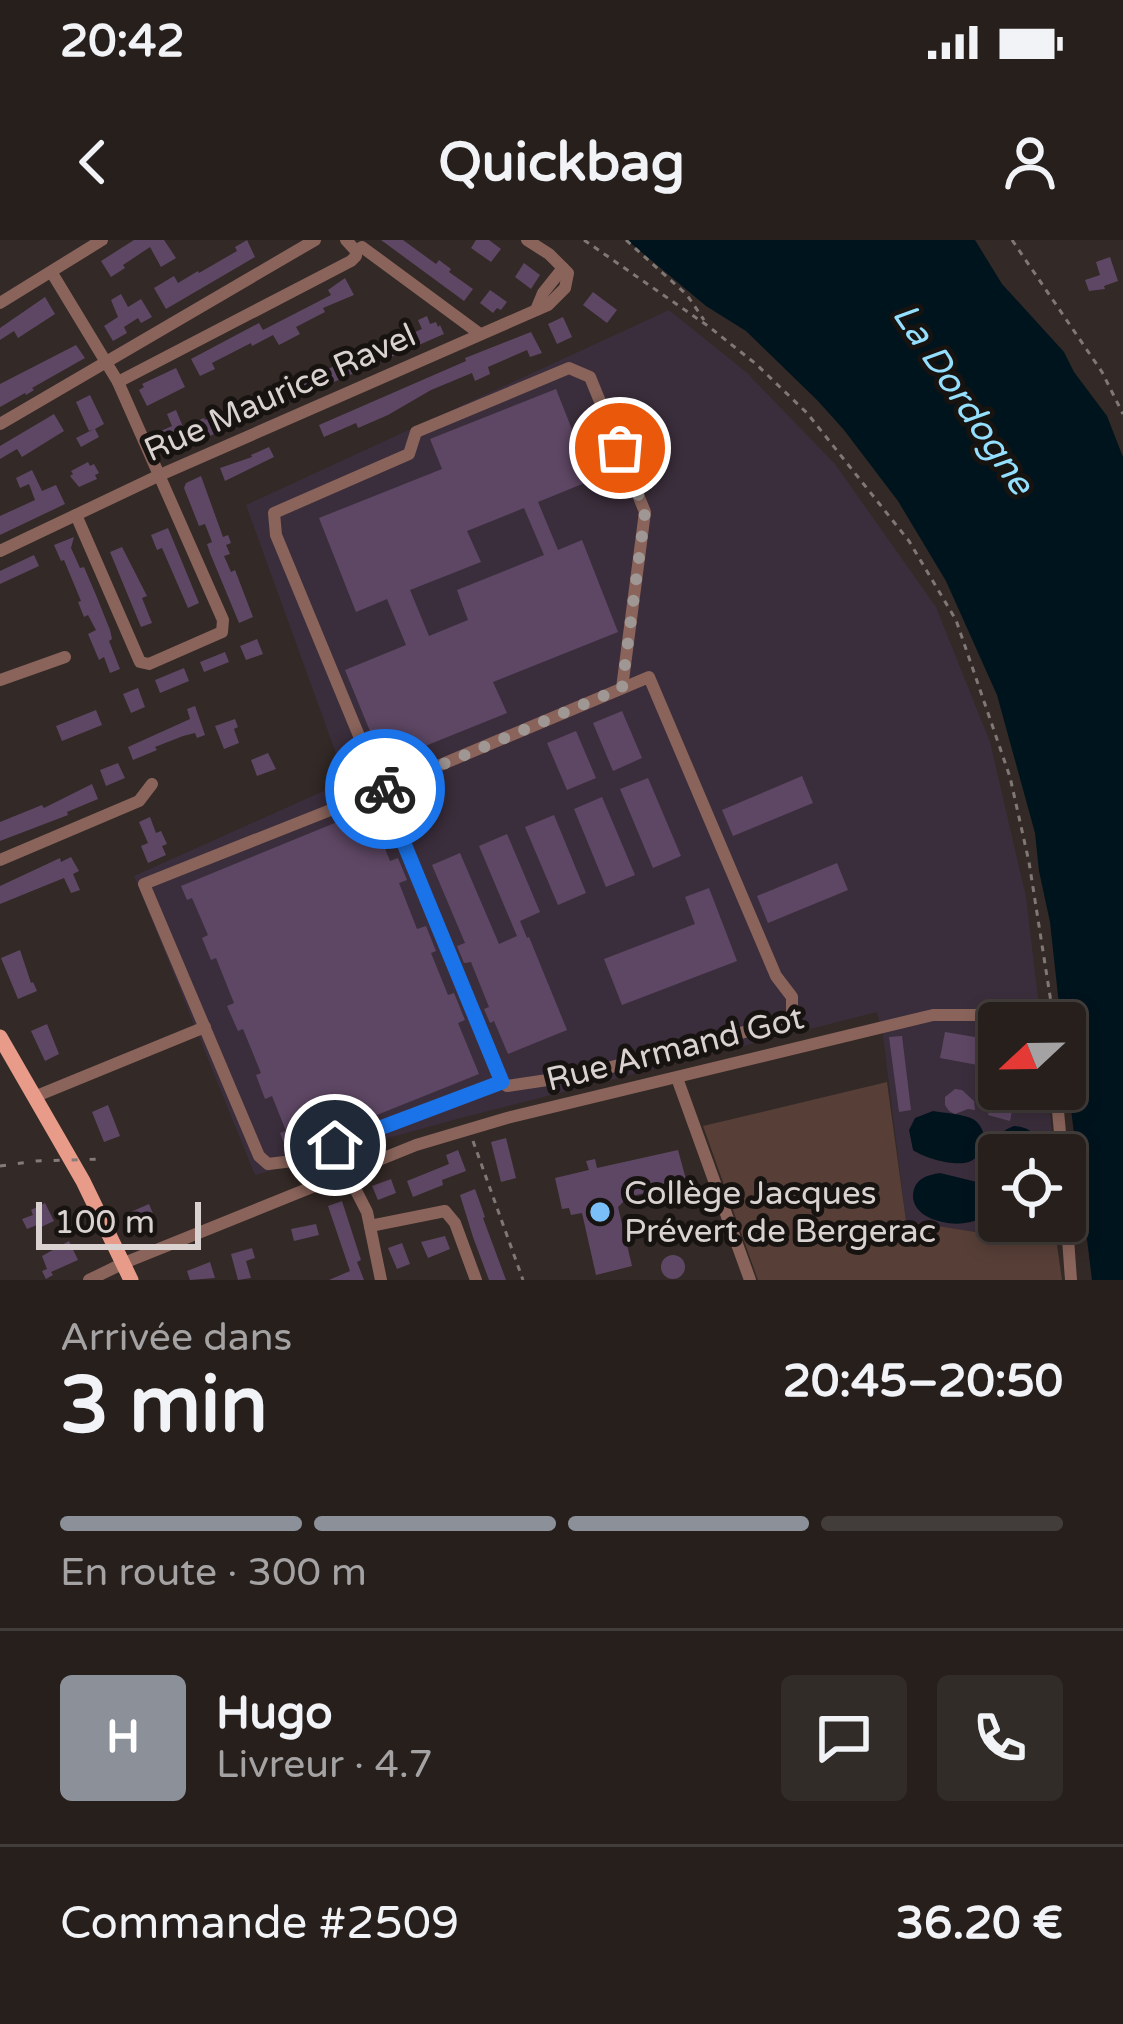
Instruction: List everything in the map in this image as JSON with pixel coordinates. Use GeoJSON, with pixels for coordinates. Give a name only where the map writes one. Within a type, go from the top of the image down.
{"type":"FeatureCollection","features":[{"type":"Feature","properties":{"kind":"main road"},"geometry":{"type":"LineString","coordinates":[[0,1037],[83,1181],[131,1280]]}},
{"type":"Feature","properties":{"kind":"street"},"geometry":{"type":"LineString","coordinates":[[0,303],[102,240]]}},
{"type":"Feature","properties":{"kind":"street"},"geometry":{"type":"LineString","coordinates":[[0,424],[315,240]]}},
{"type":"Feature","properties":{"kind":"street","name":"Rue Maurice Ravel"},"geometry":{"type":"LineString","coordinates":[[0,551],[160,475],[548,305],[565,288],[565,270],[527,240]]}},
{"type":"Feature","properties":{"kind":"street"},"geometry":{"type":"LineString","coordinates":[[118,382],[351,261],[356,256],[351,245]]}},
{"type":"Feature","properties":{"kind":"street"},"geometry":{"type":"LineString","coordinates":[[351,245],[362,248],[480,334]]}},
{"type":"Feature","properties":{"kind":"street"},"geometry":{"type":"LineString","coordinates":[[52,272],[118,382],[223,620],[222,632],[149,664],[140,662],[76,514]]}},
{"type":"Feature","properties":{"kind":"street"},"geometry":{"type":"LineString","coordinates":[[502,1082],[293,1161],[268,1164],[259,1156],[144,884],[382,790],[649,677],[776,976],[792,998],[792,1014],[786,1022],[581,1075],[507,1086],[502,1082],[382,790],[275,535],[274,513],[409,454],[416,432],[569,368],[590,376],[645,512],[622,688]]}},
{"type":"Feature","properties":{"kind":"street"},"geometry":{"type":"LineString","coordinates":[[0,680],[65,657]]}},
{"type":"Feature","properties":{"kind":"street"},"geometry":{"type":"LineString","coordinates":[[0,860],[139,801],[152,784]]}},
{"type":"Feature","properties":{"kind":"street","name":"Rue Armand Got"},"geometry":{"type":"LineString","coordinates":[[88,1280],[416,1145],[468,1129],[933,1015],[978,1015]]}},
{"type":"Feature","properties":{"kind":"street"},"geometry":{"type":"LineString","coordinates":[[34,1097],[206,1027]]}},
{"type":"Feature","properties":{"kind":"street"},"geometry":{"type":"LineString","coordinates":[[677,1078],[751,1280]]}},
{"type":"Feature","properties":{"kind":"street"},"geometry":{"type":"LineString","coordinates":[[347,1173],[370,1226],[381,1280]]}},
{"type":"Feature","properties":{"kind":"street"},"geometry":{"type":"LineString","coordinates":[[370,1226],[445,1211],[476,1280]]}},
{"type":"Feature","properties":{"kind":"street"},"geometry":{"type":"LineString","coordinates":[[1071,1242],[1071,1280]]}},
{"type":"Feature","properties":{"kind":"path"},"geometry":{"type":"LineString","coordinates":[[584,240],[756,364],[807,413],[909,541],[956,620],[1010,777],[1028,862],[1048,1002]]}},
{"type":"Feature","properties":{"kind":"path"},"geometry":{"type":"LineString","coordinates":[[626,240],[687,295],[708,326]]}},
{"type":"Feature","properties":{"kind":"path"},"geometry":{"type":"LineString","coordinates":[[1012,240],[1102,372],[1123,414]]}},
{"type":"Feature","properties":{"kind":"path"},"geometry":{"type":"LineString","coordinates":[[468,1129],[523,1280]]}},
{"type":"Feature","properties":{"kind":"shaded area"},"geometry":{"type":"Polygon","coordinates":[[[669,310],[746,372],[835,464],[936,607],[990,742],[1026,897],[1038,1002],[978,1002],[978,1110],[1050,1110],[1052,1134],[978,1134],[978,1232],[906,1221],[877,1012],[255,1175],[134,876],[346,781],[246,505],[669,310]]]}},
{"type":"Feature","properties":{"kind":"shaded area"},"geometry":{"type":"Polygon","coordinates":[[[887,1082],[906,1221],[978,1232],[978,1242],[1057,1245],[1062,1280],[758,1280],[703,1126],[887,1082]]]}},
{"type":"Feature","properties":{"kind":"water","name":"La Dordogne"},"geometry":{"type":"Polygon","coordinates":[[[627,240],[975,240],[1002,284],[1064,352],[1107,416],[1123,457],[1123,1280],[1092,1280],[1086,1231],[1086,1134],[1074,1134],[1071,1110],[1086,1110],[1086,1002],[1059,1002],[1035,833],[997,695],[946,581],[898,501],[818,401],[746,331],[706,306],[627,240]]]}},
{"type":"Feature","properties":{"kind":"water"},"geometry":{"type":"Polygon","coordinates":[[[933,1111],[973,1119],[983,1134],[978,1134],[978,1154],[965,1163],[950,1163],[913,1150],[909,1130],[915,1118],[933,1111]]]}},
{"type":"Feature","properties":{"kind":"water"},"geometry":{"type":"Polygon","coordinates":[[[1014,1126],[1034,1134],[1002,1134],[1014,1126]]]}},
{"type":"Feature","properties":{"kind":"water"},"geometry":{"type":"Polygon","coordinates":[[[940,1173],[978,1182],[978,1219],[961,1224],[928,1217],[917,1208],[913,1195],[926,1177],[940,1173]]]}},
{"type":"Feature","properties":{"kind":"building"},"geometry":{"type":"Polygon","coordinates":[[[134,240],[164,240],[176,258],[161,267],[150,247],[111,277],[101,261],[134,240]]]}},
{"type":"Feature","properties":{"kind":"building"},"geometry":{"type":"Polygon","coordinates":[[[247,240],[255,257],[166,309],[154,288],[174,276],[178,283],[199,273],[247,240]]]}},
{"type":"Feature","properties":{"kind":"building"},"geometry":{"type":"Polygon","coordinates":[[[381,240],[403,240],[436,264],[439,260],[473,289],[464,301],[381,240]]]}},
{"type":"Feature","properties":{"kind":"building"},"geometry":{"type":"Polygon","coordinates":[[[476,240],[489,240],[501,249],[491,262],[471,248],[476,240]]]}},
{"type":"Feature","properties":{"kind":"building"},"geometry":{"type":"Polygon","coordinates":[[[1110,257],[1118,281],[1089,291],[1085,280],[1100,275],[1096,262],[1110,257]]]}},
{"type":"Feature","properties":{"kind":"building"},"geometry":{"type":"Polygon","coordinates":[[[524,263],[540,275],[531,289],[515,277],[524,263]]]}},
{"type":"Feature","properties":{"kind":"building"},"geometry":{"type":"Polygon","coordinates":[[[345,278],[354,295],[296,327],[300,334],[279,345],[273,335],[251,343],[212,363],[215,369],[200,376],[191,359],[259,323],[263,330],[331,295],[328,290],[345,278]]]}},
{"type":"Feature","properties":{"kind":"building"},"geometry":{"type":"Polygon","coordinates":[[[490,290],[507,302],[493,313],[480,303],[490,290]]]}},
{"type":"Feature","properties":{"kind":"building"},"geometry":{"type":"Polygon","coordinates":[[[593,292],[617,310],[607,323],[583,305],[593,292]]]}},
{"type":"Feature","properties":{"kind":"building"},"geometry":{"type":"Polygon","coordinates":[[[121,294],[128,307],[141,299],[152,317],[141,323],[138,318],[113,341],[104,326],[118,317],[111,300],[121,294]]]}},
{"type":"Feature","properties":{"kind":"building"},"geometry":{"type":"Polygon","coordinates":[[[45,297],[55,314],[18,338],[14,331],[0,340],[0,328],[45,297]]]}},
{"type":"Feature","properties":{"kind":"building"},"geometry":{"type":"Polygon","coordinates":[[[427,316],[444,334],[169,450],[161,431],[172,426],[167,414],[176,410],[183,427],[205,420],[258,392],[263,397],[422,329],[418,320],[427,316]]]}},
{"type":"Feature","properties":{"kind":"building"},"geometry":{"type":"Polygon","coordinates":[[[563,317],[572,337],[557,344],[548,324],[563,317]]]}},
{"type":"Feature","properties":{"kind":"building"},"geometry":{"type":"Polygon","coordinates":[[[531,332],[542,353],[530,357],[527,350],[488,367],[490,374],[475,381],[472,373],[358,428],[356,423],[324,437],[319,425],[531,332]]]}},
{"type":"Feature","properties":{"kind":"building"},"geometry":{"type":"Polygon","coordinates":[[[76,345],[85,358],[0,407],[0,384],[76,345]]]}},
{"type":"Feature","properties":{"kind":"building"},"geometry":{"type":"Polygon","coordinates":[[[176,368],[185,387],[147,406],[139,390],[142,384],[176,368]]]}},
{"type":"Feature","properties":{"kind":"building"},"geometry":{"type":"Polygon","coordinates":[[[556,389],[592,480],[538,502],[558,550],[582,540],[618,632],[493,682],[507,713],[383,763],[345,670],[406,645],[387,599],[356,612],[319,518],[442,469],[430,439],[556,389]],[[524,508],[467,531],[481,562],[410,590],[429,636],[468,620],[457,590],[544,555],[524,508]]]}},
{"type":"Feature","properties":{"kind":"building"},"geometry":{"type":"Polygon","coordinates":[[[90,395],[104,424],[95,429],[99,437],[81,447],[76,438],[94,429],[89,431],[76,402],[90,395]]]}},
{"type":"Feature","properties":{"kind":"building"},"geometry":{"type":"Polygon","coordinates":[[[54,414],[64,431],[22,457],[17,449],[0,459],[0,446],[54,414]]]}},
{"type":"Feature","properties":{"kind":"building"},"geometry":{"type":"Polygon","coordinates":[[[269,447],[274,457],[225,481],[220,468],[269,447]]]}},
{"type":"Feature","properties":{"kind":"building"},"geometry":{"type":"Polygon","coordinates":[[[88,462],[99,473],[97,479],[79,487],[71,471],[88,462]]]}},
{"type":"Feature","properties":{"kind":"building"},"geometry":{"type":"Polygon","coordinates":[[[32,470],[42,491],[56,485],[65,504],[0,535],[0,516],[35,500],[29,484],[20,488],[16,478],[32,470]]]}},
{"type":"Feature","properties":{"kind":"building"},"geometry":{"type":"Polygon","coordinates":[[[201,476],[223,537],[228,535],[231,543],[226,545],[230,554],[224,556],[231,572],[235,570],[253,617],[239,623],[210,553],[207,544],[212,542],[205,524],[199,526],[184,488],[201,476]]]}},
{"type":"Feature","properties":{"kind":"building"},"geometry":{"type":"Polygon","coordinates":[[[168,528],[199,603],[188,608],[162,548],[157,550],[151,535],[168,528]]]}},
{"type":"Feature","properties":{"kind":"building"},"geometry":{"type":"Polygon","coordinates":[[[74,537],[71,548],[110,630],[109,641],[120,669],[110,673],[104,657],[99,660],[88,634],[96,630],[88,615],[84,617],[54,545],[74,537]]]}},
{"type":"Feature","properties":{"kind":"building"},"geometry":{"type":"Polygon","coordinates":[[[122,547],[147,596],[142,598],[152,623],[141,627],[110,552],[122,547]]]}},
{"type":"Feature","properties":{"kind":"building"},"geometry":{"type":"Polygon","coordinates":[[[34,555],[39,566],[0,584],[0,571],[34,555]]]}},
{"type":"Feature","properties":{"kind":"building"},"geometry":{"type":"Polygon","coordinates":[[[257,639],[263,654],[246,660],[240,646],[257,639]]]}},
{"type":"Feature","properties":{"kind":"building"},"geometry":{"type":"Polygon","coordinates":[[[225,652],[229,662],[204,672],[200,662],[225,652]]]}},
{"type":"Feature","properties":{"kind":"building"},"geometry":{"type":"Polygon","coordinates":[[[184,668],[189,681],[160,693],[155,680],[184,668]]]}},
{"type":"Feature","properties":{"kind":"building"},"geometry":{"type":"Polygon","coordinates":[[[138,688],[145,707],[131,713],[123,694],[138,688]]]}},
{"type":"Feature","properties":{"kind":"building"},"geometry":{"type":"Polygon","coordinates":[[[195,706],[205,735],[183,736],[133,760],[128,747],[190,719],[187,709],[195,706]]]}},
{"type":"Feature","properties":{"kind":"building"},"geometry":{"type":"Polygon","coordinates":[[[96,710],[102,725],[62,741],[56,726],[96,710]]]}},
{"type":"Feature","properties":{"kind":"building"},"geometry":{"type":"Polygon","coordinates":[[[622,711],[642,758],[613,771],[593,723],[622,711]]]}},
{"type":"Feature","properties":{"kind":"building"},"geometry":{"type":"Polygon","coordinates":[[[235,719],[239,743],[224,749],[215,726],[235,719]]]}},
{"type":"Feature","properties":{"kind":"building"},"geometry":{"type":"Polygon","coordinates":[[[576,731],[596,778],[567,790],[547,743],[576,731]]]}},
{"type":"Feature","properties":{"kind":"building"},"geometry":{"type":"Polygon","coordinates":[[[268,753],[276,769],[257,776],[251,760],[268,753]]]}},
{"type":"Feature","properties":{"kind":"building"},"geometry":{"type":"Polygon","coordinates":[[[118,763],[125,778],[106,786],[100,770],[118,763]]]}},
{"type":"Feature","properties":{"kind":"building"},"geometry":{"type":"Polygon","coordinates":[[[802,776],[813,803],[733,836],[722,810],[802,776]]]}},
{"type":"Feature","properties":{"kind":"building"},"geometry":{"type":"Polygon","coordinates":[[[648,778],[681,856],[653,868],[620,789],[648,778]]]}},
{"type":"Feature","properties":{"kind":"building"},"geometry":{"type":"Polygon","coordinates":[[[92,784],[98,799],[0,841],[0,822],[44,808],[92,784]]]}},
{"type":"Feature","properties":{"kind":"building"},"geometry":{"type":"Polygon","coordinates":[[[602,797],[635,875],[606,887],[574,809],[602,797]]]}},
{"type":"Feature","properties":{"kind":"building"},"geometry":{"type":"Polygon","coordinates":[[[369,809],[390,861],[398,858],[407,880],[399,883],[417,929],[426,926],[448,995],[454,993],[465,1020],[458,1023],[479,1074],[287,1151],[280,1133],[286,1131],[272,1096],[265,1099],[256,1075],[261,1073],[243,1029],[238,1031],[227,1006],[234,1003],[216,958],[211,960],[202,938],[208,935],[192,898],[187,900],[181,886],[369,809]]]}},
{"type":"Feature","properties":{"kind":"building"},"geometry":{"type":"Polygon","coordinates":[[[554,815],[586,893],[558,905],[525,827],[554,815]]]}},
{"type":"Feature","properties":{"kind":"building"},"geometry":{"type":"Polygon","coordinates":[[[150,817],[167,844],[162,846],[166,855],[148,863],[141,846],[148,843],[139,822],[150,817]]]}},
{"type":"Feature","properties":{"kind":"building"},"geometry":{"type":"Polygon","coordinates":[[[507,834],[540,912],[520,921],[567,1030],[508,1054],[484,1009],[489,1007],[471,962],[464,963],[457,946],[465,943],[432,865],[460,853],[499,944],[517,936],[479,846],[507,834]]]}},
{"type":"Feature","properties":{"kind":"building"},"geometry":{"type":"Polygon","coordinates":[[[71,857],[79,871],[73,874],[80,890],[71,893],[64,878],[0,904],[0,886],[71,857]]]}},
{"type":"Feature","properties":{"kind":"building"},"geometry":{"type":"Polygon","coordinates":[[[837,863],[848,890],[768,923],[757,896],[837,863]]]}},
{"type":"Feature","properties":{"kind":"building"},"geometry":{"type":"Polygon","coordinates":[[[709,888],[737,961],[622,1005],[604,959],[695,924],[685,897],[709,888]]]}},
{"type":"Feature","properties":{"kind":"building"},"geometry":{"type":"Polygon","coordinates":[[[20,950],[37,991],[18,999],[1,958],[20,950]]]}},
{"type":"Feature","properties":{"kind":"building"},"geometry":{"type":"Polygon","coordinates":[[[47,1024],[59,1054],[45,1061],[31,1031],[47,1024]]]}},
{"type":"Feature","properties":{"kind":"building"},"geometry":{"type":"Polygon","coordinates":[[[945,1032],[978,1038],[978,1065],[940,1058],[945,1032]]]}},
{"type":"Feature","properties":{"kind":"building"},"geometry":{"type":"Polygon","coordinates":[[[902,1036],[911,1110],[899,1112],[889,1037],[902,1036]]]}},
{"type":"Feature","properties":{"kind":"building"},"geometry":{"type":"Polygon","coordinates":[[[955,1089],[974,1101],[975,1110],[949,1111],[945,1097],[955,1089]]]}},
{"type":"Feature","properties":{"kind":"building"},"geometry":{"type":"Polygon","coordinates":[[[108,1105],[120,1136],[104,1142],[92,1112],[108,1105]]]}},
{"type":"Feature","properties":{"kind":"building"},"geometry":{"type":"Polygon","coordinates":[[[989,1110],[1012,1110],[1010,1121],[988,1115],[989,1110]]]}},
{"type":"Feature","properties":{"kind":"building"},"geometry":{"type":"Polygon","coordinates":[[[506,1138],[516,1178],[501,1182],[491,1142],[506,1138]]]}},
{"type":"Feature","properties":{"kind":"building"},"geometry":{"type":"Polygon","coordinates":[[[458,1150],[466,1171],[413,1197],[407,1181],[449,1164],[446,1155],[458,1150]]]}},
{"type":"Feature","properties":{"kind":"building","name":"Collège Jacques Prévert de Bergerac"},"geometry":{"type":"Polygon","coordinates":[[[678,1150],[687,1183],[628,1197],[618,1207],[632,1266],[596,1275],[582,1213],[571,1215],[569,1208],[562,1209],[555,1178],[589,1170],[586,1161],[595,1159],[597,1168],[678,1150]]]}},
{"type":"Feature","properties":{"kind":"building"},"geometry":{"type":"Polygon","coordinates":[[[391,1179],[396,1193],[378,1200],[372,1186],[391,1179]]]}},
{"type":"Feature","properties":{"kind":"building"},"geometry":{"type":"Polygon","coordinates":[[[475,1189],[506,1280],[489,1280],[473,1237],[460,1195],[475,1189]]]}},
{"type":"Feature","properties":{"kind":"building"},"geometry":{"type":"Polygon","coordinates":[[[342,1201],[364,1280],[329,1280],[350,1271],[328,1206],[342,1201]]]}},
{"type":"Feature","properties":{"kind":"building"},"geometry":{"type":"Polygon","coordinates":[[[45,1203],[54,1221],[27,1229],[22,1219],[45,1203]]]}},
{"type":"Feature","properties":{"kind":"building"},"geometry":{"type":"Polygon","coordinates":[[[149,1204],[156,1221],[138,1229],[133,1211],[149,1204]]]}},
{"type":"Feature","properties":{"kind":"building"},"geometry":{"type":"Polygon","coordinates":[[[316,1224],[319,1235],[294,1241],[291,1229],[316,1224]]]}},
{"type":"Feature","properties":{"kind":"building"},"geometry":{"type":"Polygon","coordinates":[[[445,1236],[450,1249],[428,1258],[421,1242],[445,1236]]]}},
{"type":"Feature","properties":{"kind":"building"},"geometry":{"type":"Polygon","coordinates":[[[69,1241],[78,1260],[46,1279],[42,1256],[69,1241]]]}},
{"type":"Feature","properties":{"kind":"building"},"geometry":{"type":"Polygon","coordinates":[[[402,1243],[410,1264],[397,1269],[388,1248],[402,1243]]]}},
{"type":"Feature","properties":{"kind":"building"},"geometry":{"type":"Polygon","coordinates":[[[252,1248],[255,1258],[246,1261],[251,1278],[238,1280],[231,1254],[252,1248]]]}},
{"type":"Feature","properties":{"kind":"building"},"geometry":{"type":"Polygon","coordinates":[[[673,1255],[685,1267],[673,1279],[661,1267],[673,1255]]]}},
{"type":"Feature","properties":{"kind":"building"},"geometry":{"type":"Polygon","coordinates":[[[210,1262],[215,1278],[190,1280],[187,1271],[210,1262]]]}},
{"type":"Feature","properties":{"kind":"railway"},"geometry":{"type":"LineString","coordinates":[[0,1166],[102,1159]]}},
{"type":"Feature","properties":{"kind":"way so far"},"geometry":{"type":"LineString","coordinates":[[385,789],[622,688],[645,512],[620,448]]}},
{"type":"Feature","properties":{"kind":"place","name":"Collège Jacques Prévert de Bergerac"},"geometry":{"type":"Point","coordinates":[600,1212]}},
{"type":"Feature","properties":{"kind":"route"},"geometry":{"type":"LineString","coordinates":[[335,1145],[502,1082],[385,789]]}}]}
